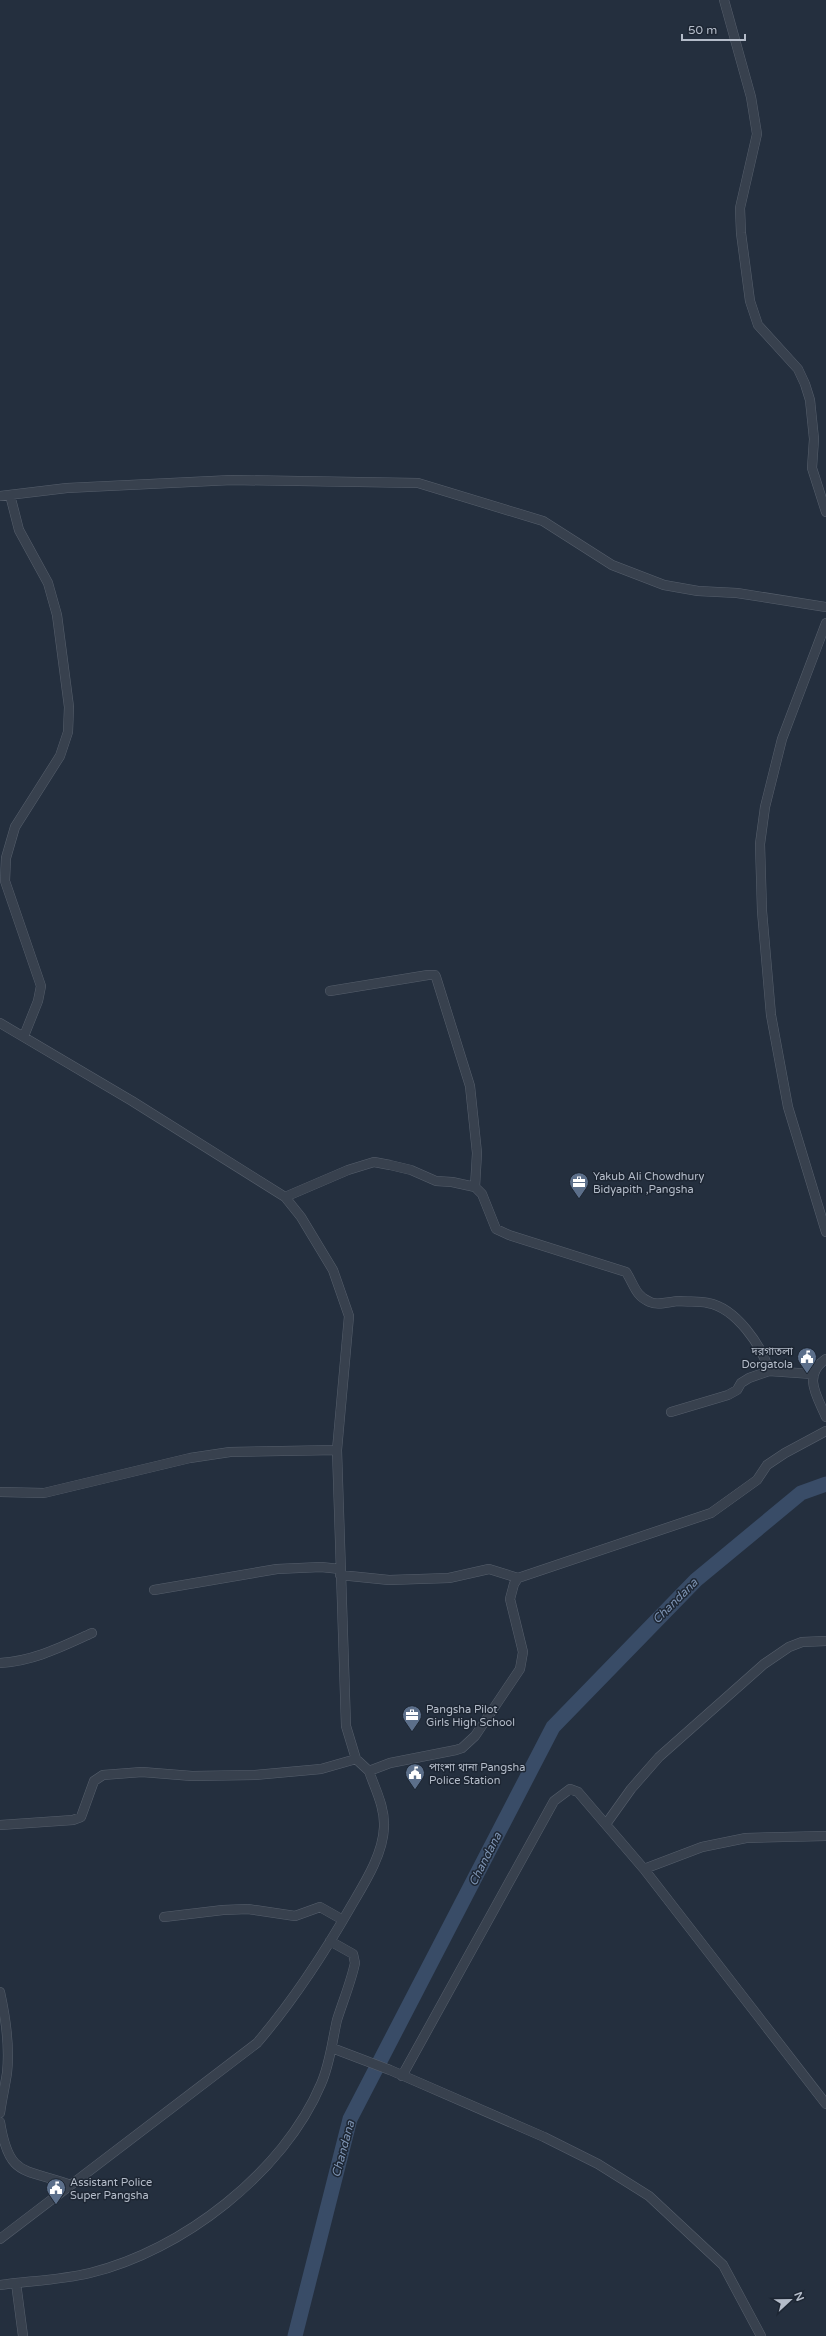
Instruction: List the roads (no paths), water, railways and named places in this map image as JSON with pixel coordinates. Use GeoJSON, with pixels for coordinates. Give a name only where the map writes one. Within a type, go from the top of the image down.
{"type":"FeatureCollection","features":[{"type":"Feature","properties":{"kind":"street"},"geometry":{"type":"LineString","coordinates":[[724,0],[751,97],[757,134],[740,208],[741,233],[750,301],[758,325],[798,369],[805,384],[810,400],[814,439],[812,468],[826,512]]}},
{"type":"Feature","properties":{"kind":"street"},"geometry":{"type":"LineString","coordinates":[[0,496],[67,488],[232,480],[418,483],[543,521],[612,566],[664,585],[698,591],[737,593],[826,607]]}},
{"type":"Feature","properties":{"kind":"street"},"geometry":{"type":"LineString","coordinates":[[10,495],[19,530],[48,583],[57,615],[58,634],[66,673],[69,707],[68,732],[60,756],[16,827],[6,858],[5,881],[41,986],[38,1001],[24,1036]]}},
{"type":"Feature","properties":{"kind":"street"},"geometry":{"type":"LineString","coordinates":[[826,623],[782,740],[765,807],[760,844],[762,911],[771,1015],[788,1106],[826,1232]]}},
{"type":"Feature","properties":{"kind":"street"},"geometry":{"type":"LineString","coordinates":[[330,991],[435,975],[470,1086],[477,1153],[475,1187]]}},
{"type":"Feature","properties":{"kind":"street"},"geometry":{"type":"LineString","coordinates":[[0,1023],[24,1036],[285,1197],[301,1217],[333,1270],[349,1316],[337,1450],[346,1726],[356,1760],[368,1771],[383,1810],[383,1837],[372,1866],[343,1920],[299,1990],[257,2043],[0,2239]]}},
{"type":"Feature","properties":{"kind":"street"},"geometry":{"type":"LineString","coordinates":[[285,1197],[348,1170],[374,1162],[410,1170],[436,1181],[452,1182],[475,1187],[482,1194],[496,1229],[509,1236],[626,1272],[636,1293],[651,1303],[677,1301],[708,1303],[721,1307],[734,1317],[759,1345],[769,1371]]}},
{"type":"Feature","properties":{"kind":"street"},"geometry":{"type":"LineString","coordinates":[[826,1359],[817,1365],[812,1374],[814,1388],[826,1417]]}},
{"type":"Feature","properties":{"kind":"street"},"geometry":{"type":"LineString","coordinates":[[671,1412],[728,1395],[737,1390],[741,1383],[748,1378],[769,1371],[812,1374]]}},
{"type":"Feature","properties":{"kind":"street"},"geometry":{"type":"LineString","coordinates":[[154,1590],[277,1569],[321,1567],[340,1572],[389,1580],[448,1578],[489,1569],[518,1578],[711,1513],[757,1480],[767,1465],[785,1453],[826,1431]]}},
{"type":"Feature","properties":{"kind":"street"},"geometry":{"type":"LineString","coordinates":[[0,1492],[44,1492],[190,1458],[230,1452],[337,1450]]}},
{"type":"Feature","properties":{"kind":"street"},"geometry":{"type":"LineString","coordinates":[[368,1771],[390,1763],[456,1750],[462,1748],[475,1736],[520,1669],[523,1652],[510,1599],[514,1584],[518,1578]]}},
{"type":"Feature","properties":{"kind":"street"},"geometry":{"type":"LineString","coordinates":[[0,1663],[24,1661],[43,1656],[92,1633]]}},
{"type":"Feature","properties":{"kind":"street"},"geometry":{"type":"LineString","coordinates":[[606,1824],[632,1789],[659,1757],[764,1664],[789,1647],[802,1642],[826,1641]]}},
{"type":"Feature","properties":{"kind":"street"},"geometry":{"type":"LineString","coordinates":[[0,1825],[73,1820],[80,1817],[94,1781],[103,1775],[142,1772],[192,1776],[255,1775],[321,1769],[356,1760]]}},
{"type":"Feature","properties":{"kind":"street"},"geometry":{"type":"LineString","coordinates":[[402,2076],[554,1801],[570,1789],[578,1792],[644,1869],[826,2104]]}},
{"type":"Feature","properties":{"kind":"street"},"geometry":{"type":"LineString","coordinates":[[644,1869],[702,1847],[746,1838],[826,1836]]}},
{"type":"Feature","properties":{"kind":"street"},"geometry":{"type":"LineString","coordinates":[[164,1917],[223,1910],[248,1909],[295,1916],[320,1907],[343,1920]]}},
{"type":"Feature","properties":{"kind":"street"},"geometry":{"type":"LineString","coordinates":[[0,2285],[89,2274],[112,2267],[161,2246],[224,2204],[247,2186],[267,2166],[298,2128],[322,2084],[330,2061],[339,2013],[355,1963],[353,1954],[330,1941]]}},
{"type":"Feature","properties":{"kind":"street"},"geometry":{"type":"LineString","coordinates":[[0,1992],[6,2020],[8,2050],[7,2071],[0,2112]]}},
{"type":"Feature","properties":{"kind":"street"},"geometry":{"type":"LineString","coordinates":[[332,2048],[390,2070],[544,2137],[598,2164],[649,2196],[723,2265],[761,2336]]}},
{"type":"Feature","properties":{"kind":"street"},"geometry":{"type":"LineString","coordinates":[[0,2122],[8,2155],[19,2169],[71,2185]]}},
{"type":"Feature","properties":{"kind":"street"},"geometry":{"type":"LineString","coordinates":[[16,2283],[23,2336]]}},
{"type":"Feature","properties":{"kind":"waterway","name":"Chandana"},"geometry":{"type":"LineString","coordinates":[[295,2336],[350,2119],[553,1727],[696,1580],[801,1493],[826,1484]]}},
{"type":"Feature","properties":{"kind":"place","name":"Yakub Ali Chowdhury Bidyapith ,Pangsha"},"geometry":{"type":"Point","coordinates":[579,1199]}},
{"type":"Feature","properties":{"kind":"place","name":"দরগাতলা Dorgatola"},"geometry":{"type":"Point","coordinates":[807,1374]}},
{"type":"Feature","properties":{"kind":"place","name":"Pangsha Pilot Girls High School"},"geometry":{"type":"Point","coordinates":[412,1732]}},
{"type":"Feature","properties":{"kind":"place","name":"পাংশা থানা Pangsha Police Station"},"geometry":{"type":"Point","coordinates":[415,1790]}},
{"type":"Feature","properties":{"kind":"place","name":"Assistant Police Super Pangsha"},"geometry":{"type":"Point","coordinates":[56,2205]}}]}
